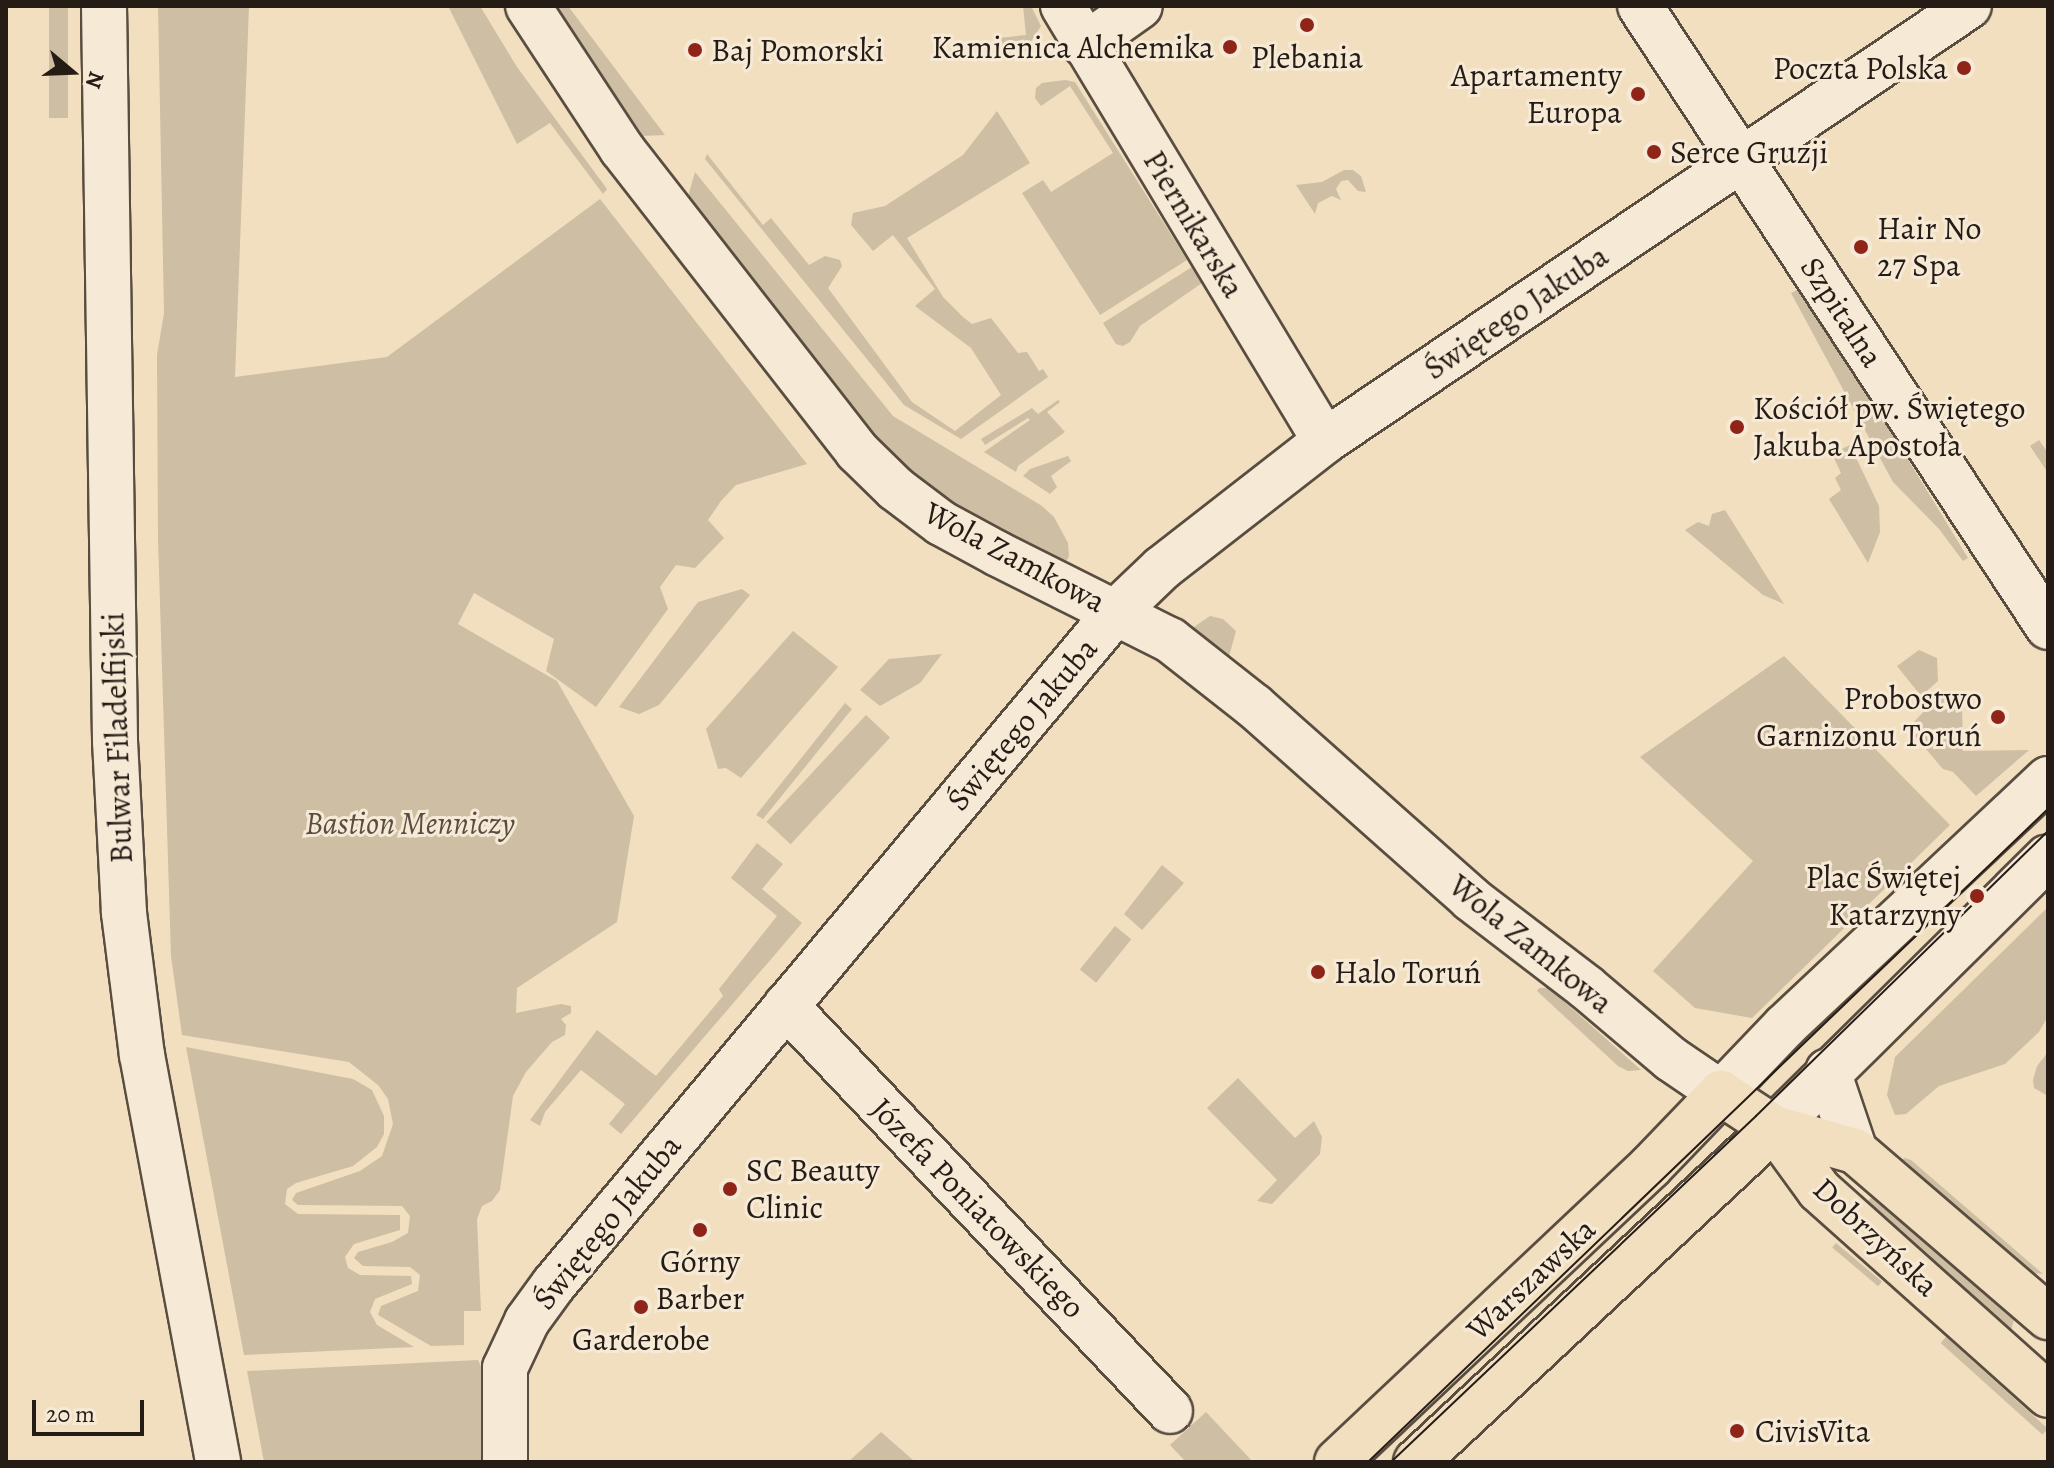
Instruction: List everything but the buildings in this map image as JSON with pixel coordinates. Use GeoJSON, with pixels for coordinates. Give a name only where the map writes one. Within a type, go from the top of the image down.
{"type":"FeatureCollection","features":[{"type":"Feature","properties":{"kind":"main road"},"geometry":{"type":"LineString","coordinates":[[1721,1093],[1774,1128]]}},
{"type":"Feature","properties":{"kind":"main road","name":"Warszawska"},"geometry":{"type":"LineString","coordinates":[[1337,1462],[1650,1167],[1721,1093]]}},
{"type":"Feature","properties":{"kind":"main road","name":"Warszawska"},"geometry":{"type":"LineString","coordinates":[[1416,1462],[1774,1128]]}},
{"type":"Feature","properties":{"kind":"main road","name":"Dobrzyńska"},"geometry":{"type":"LineString","coordinates":[[1774,1128],[1855,1151],[2048,1317]]}},
{"type":"Feature","properties":{"kind":"main road","name":"Dobrzyńska"},"geometry":{"type":"LineString","coordinates":[[1774,1128],[1819,1190],[2048,1395]]}},
{"type":"Feature","properties":{"kind":"street","name":"Bulwar Filadelfijski"},"geometry":{"type":"LineString","coordinates":[[104,6],[115,725],[124,913],[142,1055],[218,1462]]}},
{"type":"Feature","properties":{"kind":"street","name":"Wola Zamkowa"},"geometry":{"type":"LineString","coordinates":[[528,6],[622,149],[857,451],[896,489],[941,523],[1170,640],[1243,697],[1471,899],[1586,987],[1671,1059],[1721,1093]]}},
{"type":"Feature","properties":{"kind":"street","name":"Piernikarska"},"geometry":{"type":"LineString","coordinates":[[1063,6],[1325,441]]}},
{"type":"Feature","properties":{"kind":"street"},"geometry":{"type":"LineString","coordinates":[[1085,45],[1140,6]]}},
{"type":"Feature","properties":{"kind":"street","name":"Szpitalna"},"geometry":{"type":"LineString","coordinates":[[1640,6],[2048,627]]}},
{"type":"Feature","properties":{"kind":"street","name":"Świętego Jakuba"},"geometry":{"type":"LineString","coordinates":[[505,1462],[505,1368],[527,1321],[554,1284],[1117,611],[1162,568],[1325,441],[1969,6]]}},
{"type":"Feature","properties":{"kind":"street"},"geometry":{"type":"LineString","coordinates":[[1721,1093],[1785,1026],[2048,779]]}},
{"type":"Feature","properties":{"kind":"street"},"geometry":{"type":"LineString","coordinates":[[1774,1128],[1828,1071],[2048,857]]}},
{"type":"Feature","properties":{"kind":"street","name":"Józefa Poniatowskiego"},"geometry":{"type":"LineString","coordinates":[[786,1006],[1170,1411]]}},
{"type":"Feature","properties":{"kind":"street","name":"Dobrzyńska"},"geometry":{"type":"LineString","coordinates":[[1828,1071],[1855,1151]]}},
{"type":"Feature","properties":{"kind":"green space"},"geometry":{"type":"Polygon","coordinates":[[[49,6],[68,6],[68,118],[49,118],[49,6]]]}},
{"type":"Feature","properties":{"kind":"green space","name":"Bastion Menniczy"},"geometry":{"type":"Polygon","coordinates":[[[158,6],[249,6],[235,377],[387,357],[600,199],[807,464],[736,485],[721,501],[708,520],[724,538],[695,568],[676,565],[660,587],[668,609],[596,707],[546,671],[554,639],[474,593],[458,624],[557,681],[634,816],[617,922],[517,988],[516,1013],[561,1004],[571,1006],[571,1013],[561,1019],[566,1025],[565,1035],[552,1042],[526,1072],[513,1096],[500,1190],[492,1201],[482,1206],[477,1219],[481,1311],[464,1311],[464,1345],[431,1346],[378,1315],[381,1306],[418,1291],[420,1275],[410,1267],[363,1266],[354,1258],[358,1252],[392,1242],[408,1233],[410,1216],[402,1206],[298,1205],[292,1200],[296,1193],[360,1171],[382,1156],[393,1124],[388,1099],[378,1085],[349,1062],[182,1035],[171,956],[158,539],[157,355],[164,313],[158,6]]]}},
{"type":"Feature","properties":{"kind":"green space"},"geometry":{"type":"Polygon","coordinates":[[[448,6],[480,6],[517,67],[607,189],[603,194],[550,123],[517,144],[448,6]]]}},
{"type":"Feature","properties":{"kind":"green space"},"geometry":{"type":"Polygon","coordinates":[[[543,6],[568,6],[665,135],[642,136],[590,72],[543,6]]]}},
{"type":"Feature","properties":{"kind":"green space"},"geometry":{"type":"Polygon","coordinates":[[[1023,6],[1031,6],[1041,26],[1023,54],[1012,61],[1001,54],[999,38],[1026,35],[1023,6]]]}},
{"type":"Feature","properties":{"kind":"green space"},"geometry":{"type":"Polygon","coordinates":[[[1075,82],[1187,260],[1100,315],[1022,193],[1043,180],[1051,192],[1113,153],[1070,86],[1041,106],[1035,98],[1036,88],[1042,83],[1075,82]]]}},
{"type":"Feature","properties":{"kind":"green space"},"geometry":{"type":"Polygon","coordinates":[[[997,111],[1030,163],[907,238],[943,297],[963,317],[972,324],[991,318],[1018,353],[1027,352],[1039,371],[1043,369],[1048,377],[961,439],[904,405],[705,159],[707,154],[763,225],[771,218],[809,265],[825,256],[840,260],[842,266],[828,288],[912,402],[955,431],[1001,395],[971,348],[915,306],[935,289],[893,235],[873,251],[851,225],[853,213],[885,206],[963,155],[997,111]]]}},
{"type":"Feature","properties":{"kind":"green space"},"geometry":{"type":"Polygon","coordinates":[[[1344,170],[1353,170],[1361,176],[1366,192],[1358,191],[1348,180],[1341,181],[1336,189],[1341,200],[1332,196],[1318,203],[1315,214],[1296,185],[1322,182],[1344,170]]]}},
{"type":"Feature","properties":{"kind":"green space"},"geometry":{"type":"Polygon","coordinates":[[[695,172],[893,416],[1042,506],[1054,517],[1068,543],[1069,556],[1064,566],[1048,561],[905,476],[685,207],[695,172]]]}},
{"type":"Feature","properties":{"kind":"green space"},"geometry":{"type":"Polygon","coordinates":[[[1192,267],[1202,283],[1140,326],[1130,342],[1123,346],[1116,344],[1103,323],[1192,267]]]}},
{"type":"Feature","properties":{"kind":"green space"},"geometry":{"type":"Polygon","coordinates":[[[1803,287],[1968,558],[1963,561],[1939,529],[1893,482],[1791,293],[1803,287]]]}},
{"type":"Feature","properties":{"kind":"green space"},"geometry":{"type":"Polygon","coordinates":[[[1058,400],[1060,402],[1047,412],[1065,432],[1018,466],[1016,472],[984,452],[1030,420],[1028,418],[985,445],[981,439],[1032,408],[1038,414],[1058,400]]]}},
{"type":"Feature","properties":{"kind":"green space"},"geometry":{"type":"Polygon","coordinates":[[[2039,440],[2048,453],[2048,473],[2030,446],[2039,440]]]}},
{"type":"Feature","properties":{"kind":"green space"},"geometry":{"type":"Polygon","coordinates":[[[1850,445],[1879,506],[1880,532],[1868,563],[1829,499],[1841,490],[1835,478],[1841,473],[1832,454],[1850,445]]]}},
{"type":"Feature","properties":{"kind":"green space"},"geometry":{"type":"Polygon","coordinates":[[[1068,456],[1071,461],[1051,476],[1057,487],[1050,494],[1023,476],[1030,469],[1068,456]]]}},
{"type":"Feature","properties":{"kind":"green space"},"geometry":{"type":"Polygon","coordinates":[[[1725,510],[1784,604],[1763,595],[1685,530],[1698,522],[1709,526],[1712,514],[1725,510]]]}},
{"type":"Feature","properties":{"kind":"green space"},"geometry":{"type":"Polygon","coordinates":[[[742,589],[750,595],[659,705],[639,714],[619,707],[698,602],[742,589]]]}},
{"type":"Feature","properties":{"kind":"green space"},"geometry":{"type":"Polygon","coordinates":[[[1210,616],[1223,619],[1236,631],[1227,664],[1191,629],[1210,616]]]}},
{"type":"Feature","properties":{"kind":"green space"},"geometry":{"type":"Polygon","coordinates":[[[793,631],[838,667],[741,778],[726,768],[718,769],[706,729],[793,631]]]}},
{"type":"Feature","properties":{"kind":"green space"},"geometry":{"type":"Polygon","coordinates":[[[1919,650],[1937,658],[1938,681],[1921,696],[1897,666],[1919,650]]]}},
{"type":"Feature","properties":{"kind":"green space"},"geometry":{"type":"Polygon","coordinates":[[[942,654],[920,683],[880,706],[860,690],[889,659],[942,654]]]}},
{"type":"Feature","properties":{"kind":"green space"},"geometry":{"type":"Polygon","coordinates":[[[1784,656],[1950,825],[1752,1018],[1695,1008],[1653,971],[1753,861],[1640,757],[1784,656]]]}},
{"type":"Feature","properties":{"kind":"green space"},"geometry":{"type":"Polygon","coordinates":[[[1941,694],[1962,703],[1963,751],[2029,750],[1976,796],[1953,772],[1943,769],[1908,728],[1941,694]]]}},
{"type":"Feature","properties":{"kind":"green space"},"geometry":{"type":"Polygon","coordinates":[[[845,703],[852,709],[763,819],[756,815],[845,703]]]}},
{"type":"Feature","properties":{"kind":"green space"},"geometry":{"type":"Polygon","coordinates":[[[866,715],[890,738],[791,844],[766,822],[866,715]]]}},
{"type":"Feature","properties":{"kind":"green space"},"geometry":{"type":"Polygon","coordinates":[[[757,843],[783,864],[762,889],[802,923],[621,1134],[609,1124],[625,1104],[581,1070],[545,1112],[540,1126],[530,1120],[597,1030],[656,1076],[723,996],[719,989],[777,916],[731,878],[757,843]]]}},
{"type":"Feature","properties":{"kind":"green space"},"geometry":{"type":"Polygon","coordinates":[[[1162,865],[1184,883],[1142,930],[1124,914],[1162,865]]]}},
{"type":"Feature","properties":{"kind":"green space"},"geometry":{"type":"Polygon","coordinates":[[[2048,907],[2048,1016],[2039,1032],[2005,1064],[1939,1086],[1906,1114],[1895,1115],[1887,1095],[1895,1057],[2048,907]]]}},
{"type":"Feature","properties":{"kind":"green space"},"geometry":{"type":"Polygon","coordinates":[[[1115,926],[1131,939],[1096,983],[1080,970],[1115,926]]]}},
{"type":"Feature","properties":{"kind":"green space"},"geometry":{"type":"Polygon","coordinates":[[[1539,988],[1549,988],[1641,1070],[1628,1071],[1618,1066],[1537,991],[1539,988]]]}},
{"type":"Feature","properties":{"kind":"green space"},"geometry":{"type":"Polygon","coordinates":[[[186,1047],[353,1079],[372,1090],[384,1116],[384,1134],[377,1147],[353,1166],[296,1183],[287,1189],[285,1204],[298,1214],[400,1215],[400,1230],[354,1244],[345,1257],[348,1268],[360,1275],[411,1276],[412,1284],[375,1299],[370,1312],[377,1325],[414,1347],[244,1355],[186,1047]]]}},
{"type":"Feature","properties":{"kind":"green space"},"geometry":{"type":"Polygon","coordinates":[[[2048,1052],[2048,1096],[2034,1088],[2033,1080],[2037,1066],[2048,1052]]]}},
{"type":"Feature","properties":{"kind":"green space"},"geometry":{"type":"Polygon","coordinates":[[[1238,1078],[1295,1138],[1314,1121],[1322,1137],[1320,1154],[1272,1204],[1257,1201],[1277,1180],[1207,1108],[1238,1078]]]}},
{"type":"Feature","properties":{"kind":"green space"},"geometry":{"type":"Polygon","coordinates":[[[1905,1158],[2043,1274],[2033,1273],[1900,1160],[1905,1158]]]}},
{"type":"Feature","properties":{"kind":"green space"},"geometry":{"type":"Polygon","coordinates":[[[1872,1197],[2016,1313],[2010,1334],[1861,1208],[1872,1197]]]}},
{"type":"Feature","properties":{"kind":"green space"},"geometry":{"type":"Polygon","coordinates":[[[1836,1243],[1882,1282],[1878,1286],[1832,1248],[1836,1243]]]}},
{"type":"Feature","properties":{"kind":"green space"},"geometry":{"type":"Polygon","coordinates":[[[1946,1337],[2048,1429],[2042,1435],[1941,1343],[1946,1337]]]}},
{"type":"Feature","properties":{"kind":"green space"},"geometry":{"type":"Polygon","coordinates":[[[478,1360],[482,1369],[483,1462],[264,1462],[247,1371],[478,1360]]]}},
{"type":"Feature","properties":{"kind":"green space"},"geometry":{"type":"Polygon","coordinates":[[[1206,1412],[1253,1462],[1186,1462],[1170,1445],[1206,1412]]]}},
{"type":"Feature","properties":{"kind":"green space"},"geometry":{"type":"Polygon","coordinates":[[[881,1432],[913,1460],[848,1462],[881,1432]]]}},
{"type":"Feature","properties":{"kind":"tram line"},"geometry":{"type":"LineString","coordinates":[[1368,1462],[2048,809]]}},
{"type":"Feature","properties":{"kind":"tram line"},"geometry":{"type":"LineString","coordinates":[[1391,1462],[1756,1116],[2048,831]]}},
{"type":"Feature","properties":{"kind":"place","name":"Plebania"},"geometry":{"type":"Point","coordinates":[1307,25]}},
{"type":"Feature","properties":{"kind":"place","name":"Kamienica Alchemika"},"geometry":{"type":"Point","coordinates":[1230,47]}},
{"type":"Feature","properties":{"kind":"place","name":"Baj Pomorski"},"geometry":{"type":"Point","coordinates":[695,50]}},
{"type":"Feature","properties":{"kind":"place","name":"Poczta Polska"},"geometry":{"type":"Point","coordinates":[1964,68]}},
{"type":"Feature","properties":{"kind":"place","name":"Apartamenty Europa"},"geometry":{"type":"Point","coordinates":[1638,94]}},
{"type":"Feature","properties":{"kind":"place","name":"Serce Gruzji"},"geometry":{"type":"Point","coordinates":[1654,152]}},
{"type":"Feature","properties":{"kind":"place","name":"Hair No 27 Spa"},"geometry":{"type":"Point","coordinates":[1861,247]}},
{"type":"Feature","properties":{"kind":"place","name":"Kościół pw. Świętego Jakuba Apostoła"},"geometry":{"type":"Point","coordinates":[1737,427]}},
{"type":"Feature","properties":{"kind":"place","name":"Probostwo Garnizonu Toruń"},"geometry":{"type":"Point","coordinates":[1998,717]}},
{"type":"Feature","properties":{"kind":"place","name":"Plac Świętej Katarzyny"},"geometry":{"type":"Point","coordinates":[1977,896]}},
{"type":"Feature","properties":{"kind":"place","name":"Halo Toruń"},"geometry":{"type":"Point","coordinates":[1318,972]}},
{"type":"Feature","properties":{"kind":"place","name":"SC Beauty Clinic"},"geometry":{"type":"Point","coordinates":[730,1189]}},
{"type":"Feature","properties":{"kind":"place","name":"Górny Barber"},"geometry":{"type":"Point","coordinates":[700,1230]}},
{"type":"Feature","properties":{"kind":"place","name":"Garderobe"},"geometry":{"type":"Point","coordinates":[641,1307]}},
{"type":"Feature","properties":{"kind":"place","name":"CivisVita"},"geometry":{"type":"Point","coordinates":[1737,1431]}}]}
